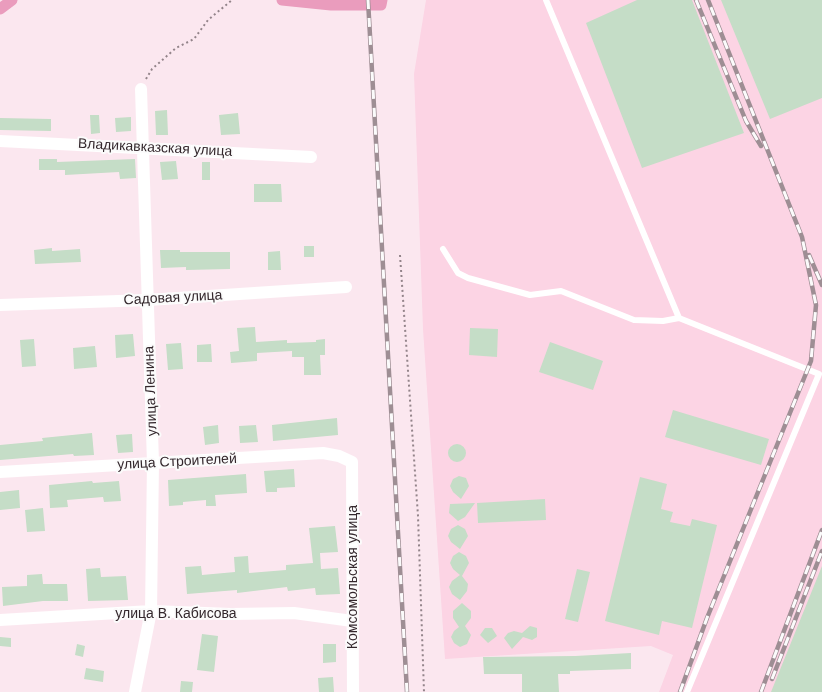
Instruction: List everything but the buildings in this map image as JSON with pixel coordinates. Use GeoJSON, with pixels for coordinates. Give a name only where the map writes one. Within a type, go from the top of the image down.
{"type":"FeatureCollection","features":[{"type":"Feature","properties":{"kind":"street","name":"улица Ленина"},"geometry":{"type":"LineString","coordinates":[[135,692],[151,611],[153,463],[141,89]]}},
{"type":"Feature","properties":{"kind":"street","name":"Владикавказская улица"},"geometry":{"type":"LineString","coordinates":[[0,141],[144,147],[311,157]]}},
{"type":"Feature","properties":{"kind":"street","name":"Садовая улица"},"geometry":{"type":"LineString","coordinates":[[0,305],[148,300],[346,287]]}},
{"type":"Feature","properties":{"kind":"street","name":"улица Строителей"},"geometry":{"type":"LineString","coordinates":[[0,472],[323,453],[339,456],[352,462]]}},
{"type":"Feature","properties":{"kind":"street","name":"Комсомольская улица"},"geometry":{"type":"LineString","coordinates":[[352,462],[353,692]]}},
{"type":"Feature","properties":{"kind":"street","name":"улица В. Кабисова"},"geometry":{"type":"LineString","coordinates":[[0,620],[151,611],[231,614],[294,613],[352,621]]}},
{"type":"Feature","properties":{"kind":"lane"},"geometry":{"type":"LineString","coordinates":[[546,0],[678,318]]}},
{"type":"Feature","properties":{"kind":"lane"},"geometry":{"type":"LineString","coordinates":[[443,249],[458,273],[475,280],[530,296],[561,291],[634,320],[662,321],[678,318],[819,374],[687,692]]}},
{"type":"Feature","properties":{"kind":"path"},"geometry":{"type":"LineString","coordinates":[[141,89],[152,69],[176,48],[194,39],[208,20],[232,0]]}},
{"type":"Feature","properties":{"kind":"path"},"geometry":{"type":"LineString","coordinates":[[400,255],[418,516],[424,692]]}},
{"type":"Feature","properties":{"kind":"shaded area"},"geometry":{"type":"Polygon","coordinates":[[[426,0],[822,0],[822,692],[659,692],[673,655],[651,646],[445,659],[423,329],[414,74],[426,0]]]}},
{"type":"Feature","properties":{"kind":"waterway"},"geometry":{"type":"LineString","coordinates":[[0,9],[12,0]]}},
{"type":"Feature","properties":{"kind":"waterway"},"geometry":{"type":"LineString","coordinates":[[282,0],[331,5],[381,5],[382,0]]}},
{"type":"Feature","properties":{"kind":"railway"},"geometry":{"type":"LineString","coordinates":[[368,0],[407,692]]}},
{"type":"Feature","properties":{"kind":"railway"},"geometry":{"type":"LineString","coordinates":[[696,0],[746,121],[761,146]]}},
{"type":"Feature","properties":{"kind":"railway"},"geometry":{"type":"LineString","coordinates":[[680,692],[707,618],[811,361],[816,305],[802,237],[708,0]]}},
{"type":"Feature","properties":{"kind":"railway"},"geometry":{"type":"LineString","coordinates":[[809,255],[822,285]]}},
{"type":"Feature","properties":{"kind":"railway"},"geometry":{"type":"LineString","coordinates":[[761,692],[822,530]]}},
{"type":"Feature","properties":{"kind":"railway"},"geometry":{"type":"LineString","coordinates":[[772,679],[822,551]]}}]}
